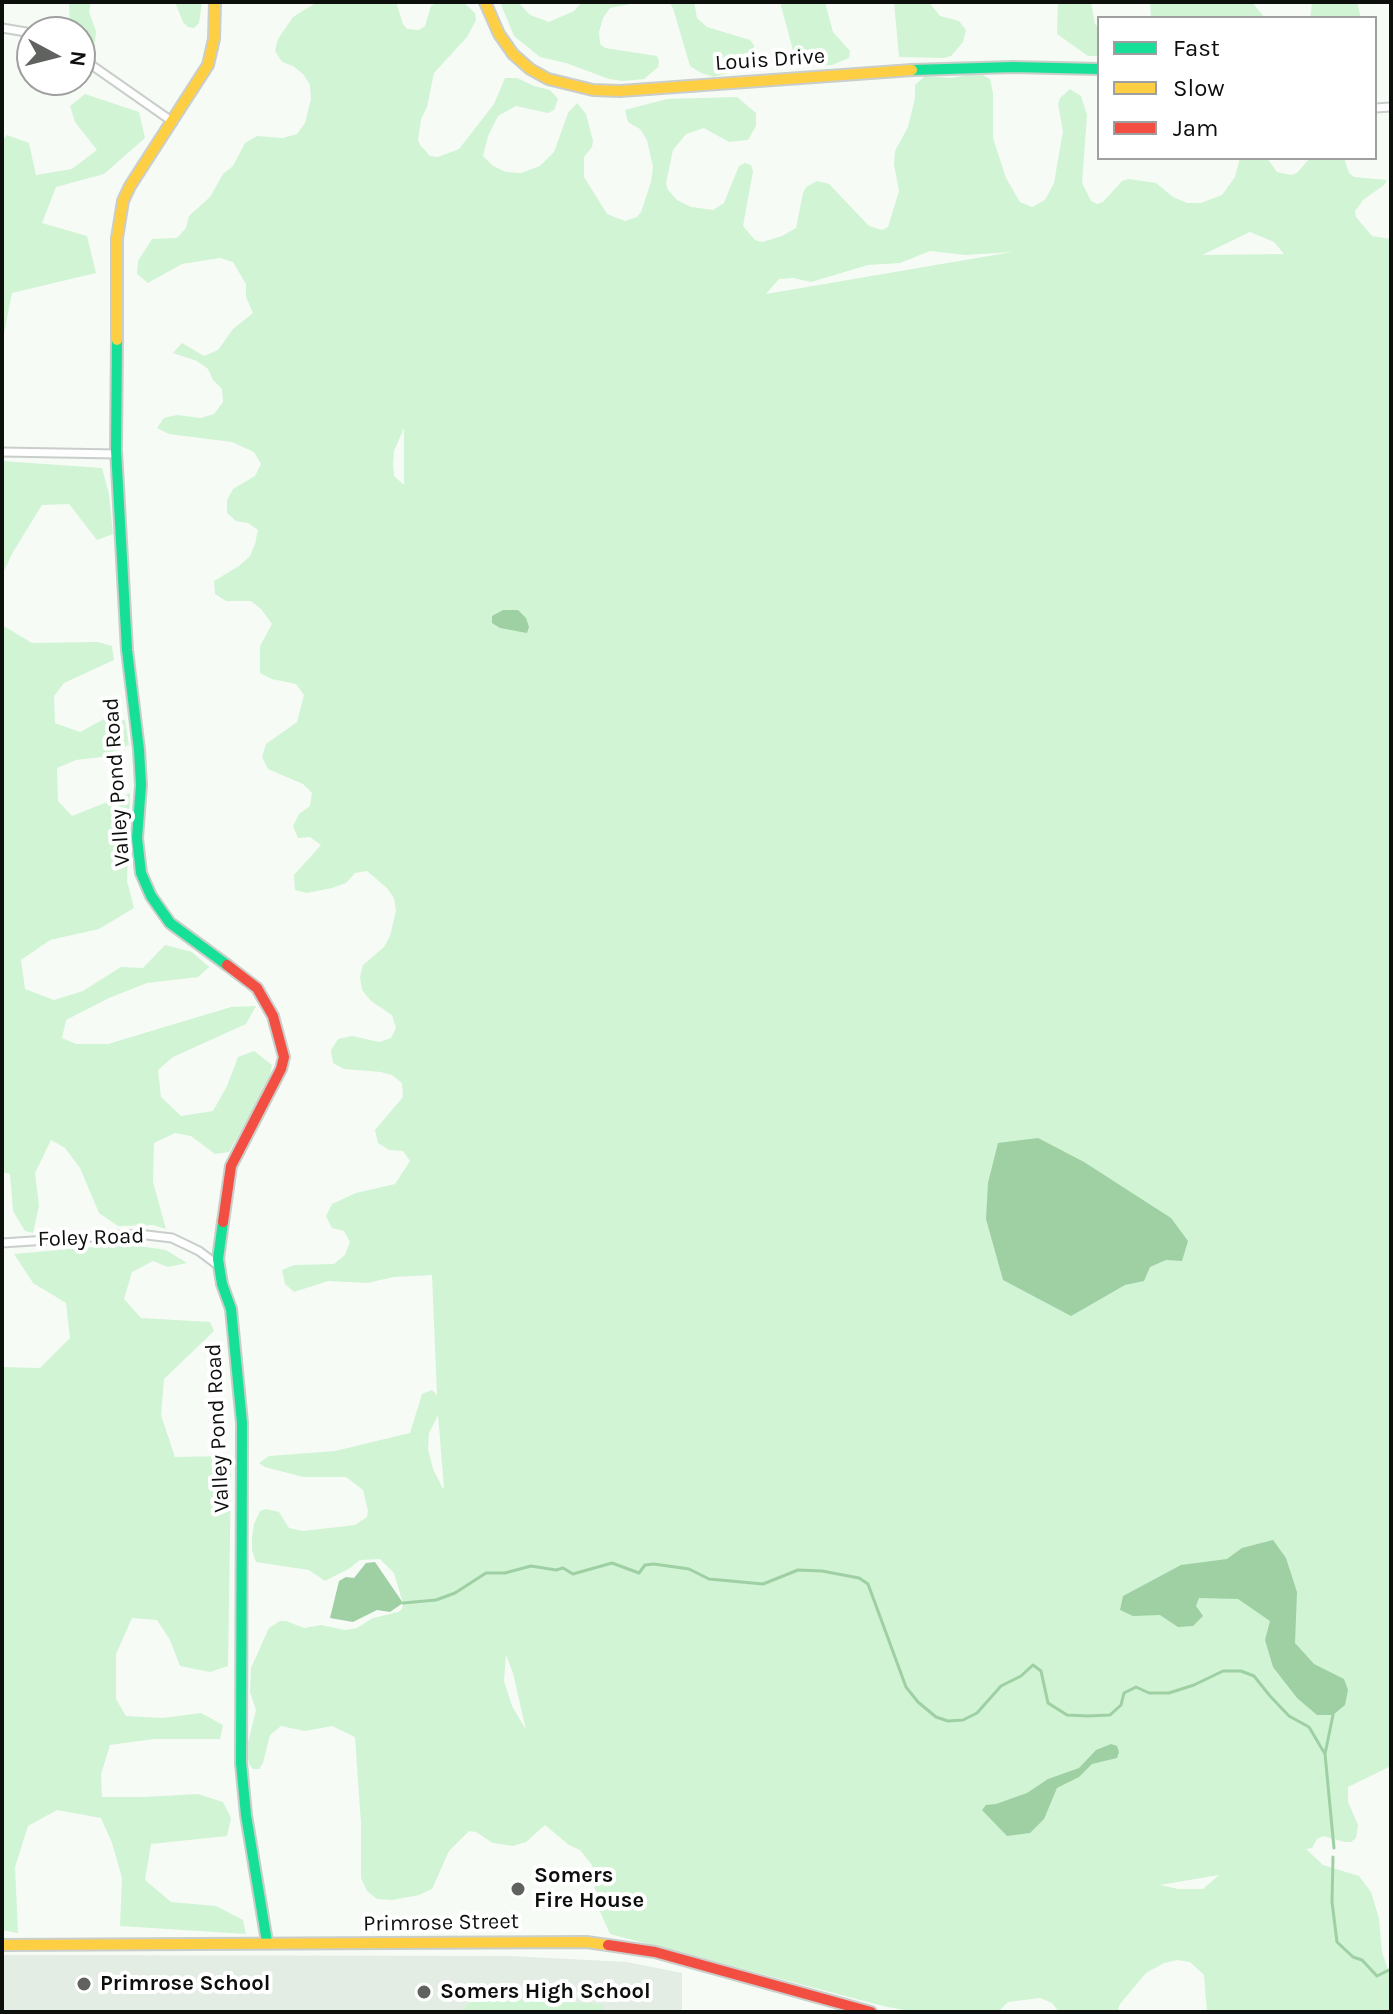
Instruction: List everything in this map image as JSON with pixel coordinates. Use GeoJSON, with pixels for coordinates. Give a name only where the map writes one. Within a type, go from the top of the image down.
{"type":"FeatureCollection","features":[{"type":"Feature","properties":{"kind":"street","name":"Valley Pond Road"},"geometry":{"type":"LineString","coordinates":[[215,2],[214,39],[208,65],[123,201],[117,238],[117,454],[127,650],[139,750],[141,785],[137,838],[141,873],[151,896],[170,923],[257,988],[273,1016],[284,1057],[281,1069],[231,1166],[218,1259],[231,1309],[242,1423],[241,1763],[246,1815],[267,1942]]}},
{"type":"Feature","properties":{"kind":"street","name":"Louis Drive"},"geometry":{"type":"LineString","coordinates":[[485,2],[499,34],[513,54],[530,69],[548,79],[593,90],[620,91],[896,71],[1013,67],[1097,69]]}},
{"type":"Feature","properties":{"kind":"street"},"geometry":{"type":"LineString","coordinates":[[96,68],[173,122]]}},
{"type":"Feature","properties":{"kind":"street"},"geometry":{"type":"LineString","coordinates":[[2,452],[117,454]]}},
{"type":"Feature","properties":{"kind":"street","name":"Foley Road"},"geometry":{"type":"LineString","coordinates":[[2,1243],[149,1235],[172,1238],[199,1251],[219,1267]]}},
{"type":"Feature","properties":{"kind":"street","name":"Primrose Street"},"geometry":{"type":"LineString","coordinates":[[2,1945],[586,1942],[655,1952],[871,2012]]}},
{"type":"Feature","properties":{"kind":"shaded area"},"geometry":{"type":"Polygon","coordinates":[[[69,2],[91,2],[90,16],[70,16],[69,2]]]}},
{"type":"Feature","properties":{"kind":"shaded area"},"geometry":{"type":"Polygon","coordinates":[[[175,2],[202,2],[199,23],[194,28],[183,22],[175,2]]]}},
{"type":"Feature","properties":{"kind":"shaded area"},"geometry":{"type":"Polygon","coordinates":[[[317,2],[396,2],[407,29],[419,30],[425,26],[431,6],[438,2],[463,2],[475,13],[476,20],[467,37],[434,73],[427,107],[421,119],[420,145],[430,156],[438,157],[459,149],[494,104],[505,78],[517,78],[550,90],[558,99],[554,110],[548,113],[516,106],[498,116],[483,156],[493,166],[506,172],[521,173],[540,166],[554,152],[568,113],[577,103],[586,114],[593,141],[584,157],[584,177],[607,214],[625,221],[641,212],[653,167],[647,140],[640,129],[628,122],[625,110],[667,99],[737,97],[756,113],[756,126],[748,140],[729,142],[704,128],[686,134],[673,150],[666,183],[677,200],[691,207],[713,210],[724,203],[739,166],[745,163],[751,165],[753,171],[743,226],[755,240],[762,242],[796,228],[803,193],[806,187],[817,181],[829,184],[869,226],[882,230],[888,227],[899,191],[895,151],[908,127],[915,85],[925,76],[951,78],[979,73],[990,79],[993,138],[1006,178],[1020,202],[1032,207],[1045,200],[1054,183],[1063,131],[1058,104],[1070,89],[1081,96],[1087,115],[1082,183],[1091,201],[1097,204],[1103,202],[1122,181],[1129,179],[1156,183],[1173,197],[1187,203],[1201,203],[1222,195],[1235,177],[1239,160],[1268,160],[1277,172],[1291,175],[1297,173],[1308,160],[1345,160],[1349,173],[1354,177],[1387,180],[1355,211],[1356,217],[1372,236],[1391,239],[1391,1766],[1348,1787],[1348,1802],[1358,1825],[1356,1838],[1345,1842],[1323,1836],[1312,1848],[1306,1849],[1323,1865],[1359,1876],[1371,1892],[1379,1918],[1382,1952],[1389,1972],[1389,2012],[1207,2012],[1204,1975],[1190,1962],[1177,1960],[1146,1973],[1117,2012],[1059,2012],[1052,2003],[1040,1998],[1008,2002],[998,2012],[914,2012],[883,2006],[610,1934],[597,1905],[592,1865],[580,1850],[545,1825],[526,1842],[513,1846],[493,1843],[469,1831],[449,1851],[432,1889],[392,1900],[377,1899],[367,1891],[361,1878],[355,1737],[332,1726],[305,1731],[281,1726],[270,1735],[259,1769],[253,1769],[249,1764],[246,1751],[256,1710],[250,1692],[251,1668],[269,1628],[286,1621],[304,1628],[321,1625],[345,1630],[357,1628],[373,1618],[398,1612],[403,1603],[394,1573],[380,1559],[360,1560],[325,1581],[309,1570],[256,1562],[252,1537],[260,1511],[279,1512],[289,1528],[303,1531],[355,1525],[367,1517],[368,1511],[363,1490],[346,1477],[303,1477],[259,1463],[269,1456],[335,1451],[410,1433],[422,1394],[432,1390],[437,1395],[432,1275],[394,1277],[367,1283],[328,1281],[294,1292],[285,1284],[282,1270],[294,1265],[334,1264],[345,1255],[350,1242],[344,1231],[332,1228],[326,1216],[332,1204],[356,1193],[395,1184],[410,1161],[403,1151],[389,1150],[378,1143],[375,1130],[403,1097],[402,1083],[392,1075],[381,1072],[344,1069],[333,1063],[331,1050],[338,1039],[352,1036],[379,1042],[391,1038],[396,1028],[392,1015],[371,1001],[362,990],[360,977],[363,965],[384,947],[390,936],[396,911],[394,898],[387,888],[367,871],[355,873],[346,883],[332,888],[307,893],[295,890],[294,875],[321,845],[310,837],[298,838],[293,826],[299,814],[310,806],[312,793],[303,784],[268,769],[262,757],[266,744],[297,722],[304,695],[296,684],[260,673],[260,646],[272,624],[261,609],[251,601],[226,601],[215,594],[214,581],[239,566],[250,556],[255,544],[258,530],[248,523],[236,521],[227,513],[227,500],[233,489],[255,476],[261,464],[254,452],[232,442],[169,434],[157,428],[164,418],[177,415],[201,418],[214,414],[223,402],[222,389],[208,369],[197,361],[173,353],[182,343],[204,356],[218,350],[233,329],[253,313],[246,297],[246,284],[233,262],[220,258],[182,264],[148,283],[137,274],[138,261],[152,239],[177,238],[186,228],[189,216],[210,197],[223,174],[233,166],[245,143],[257,136],[283,138],[297,134],[305,123],[311,99],[310,85],[303,74],[282,62],[275,51],[278,39],[293,17],[317,2]],[[1250,232],[1202,255],[1284,254],[1274,242],[1250,232]],[[930,251],[900,263],[868,265],[811,282],[779,279],[766,294],[1012,252],[966,255],[930,251]],[[404,428],[394,451],[394,476],[404,484],[404,428]],[[438,1415],[429,1433],[428,1449],[443,1489],[444,1488],[438,1415]],[[506,1655],[504,1681],[512,1706],[526,1730],[506,1655]],[[1219,1875],[1160,1885],[1203,1889],[1219,1875]]]}},
{"type":"Feature","properties":{"kind":"shaded area"},"geometry":{"type":"Polygon","coordinates":[[[500,2],[518,2],[530,15],[549,22],[574,11],[582,2],[641,2],[610,8],[599,32],[600,44],[605,48],[657,56],[658,67],[644,79],[623,81],[540,57],[514,36],[500,2]]]}},
{"type":"Feature","properties":{"kind":"shaded area"},"geometry":{"type":"Polygon","coordinates":[[[669,2],[694,2],[697,18],[707,27],[750,40],[754,45],[754,58],[738,70],[714,77],[690,66],[669,2]]]}},
{"type":"Feature","properties":{"kind":"shaded area"},"geometry":{"type":"Polygon","coordinates":[[[780,2],[825,2],[833,32],[850,51],[849,58],[832,65],[802,66],[794,54],[780,2]]]}},
{"type":"Feature","properties":{"kind":"shaded area"},"geometry":{"type":"Polygon","coordinates":[[[894,2],[929,2],[940,16],[959,21],[966,30],[963,42],[951,56],[944,58],[899,57],[894,2]]]}},
{"type":"Feature","properties":{"kind":"shaded area"},"geometry":{"type":"Polygon","coordinates":[[[1058,2],[1091,2],[1097,26],[1097,56],[1088,56],[1057,34],[1058,2]]]}},
{"type":"Feature","properties":{"kind":"shaded area"},"geometry":{"type":"Polygon","coordinates":[[[1150,2],[1252,2],[1263,16],[1151,16],[1150,2]]]}},
{"type":"Feature","properties":{"kind":"shaded area"},"geometry":{"type":"Polygon","coordinates":[[[1312,2],[1357,2],[1360,16],[1310,16],[1312,2]]]}},
{"type":"Feature","properties":{"kind":"shaded area"},"geometry":{"type":"Polygon","coordinates":[[[82,96],[91,96],[139,112],[145,138],[104,174],[56,187],[42,223],[87,236],[96,273],[12,293],[2,343],[2,141],[7,135],[29,143],[36,175],[72,169],[97,150],[75,122],[70,106],[82,96]]]}},
{"type":"Feature","properties":{"kind":"shaded area"},"geometry":{"type":"Polygon","coordinates":[[[2,461],[102,468],[109,494],[113,534],[97,540],[69,504],[42,505],[2,575],[2,461]]]}},
{"type":"Feature","properties":{"kind":"shaded area"},"geometry":{"type":"Polygon","coordinates":[[[503,610],[518,610],[526,618],[527,633],[500,628],[492,623],[492,616],[503,610]]]}},
{"type":"Feature","properties":{"kind":"shaded area"},"geometry":{"type":"Polygon","coordinates":[[[2,625],[32,643],[98,642],[112,646],[114,660],[64,683],[54,696],[55,723],[80,732],[104,719],[125,720],[129,745],[102,757],[76,760],[57,768],[58,801],[72,816],[130,793],[127,881],[134,908],[99,929],[50,940],[21,960],[25,989],[54,1000],[83,991],[121,967],[143,968],[165,945],[192,952],[209,967],[198,977],[147,983],[109,998],[66,1020],[62,1038],[76,1044],[108,1044],[231,1007],[256,1006],[246,1024],[173,1057],[158,1070],[161,1097],[181,1116],[213,1111],[238,1057],[254,1051],[272,1065],[269,1083],[229,1152],[215,1154],[191,1136],[175,1133],[154,1143],[153,1182],[166,1229],[153,1225],[118,1226],[99,1213],[80,1168],[65,1148],[51,1140],[35,1173],[39,1206],[33,1233],[25,1231],[13,1211],[10,1174],[2,1172],[2,625]]]}},
{"type":"Feature","properties":{"kind":"shaded area"},"geometry":{"type":"Polygon","coordinates":[[[1038,1138],[1084,1162],[1171,1218],[1188,1241],[1182,1261],[1166,1260],[1150,1267],[1144,1281],[1125,1285],[1071,1316],[1003,1280],[986,1219],[988,1183],[998,1143],[1038,1138]]]}},
{"type":"Feature","properties":{"kind":"shaded area"},"geometry":{"type":"Polygon","coordinates":[[[126,1244],[166,1250],[187,1263],[168,1267],[153,1261],[132,1272],[124,1299],[141,1318],[210,1322],[214,1331],[164,1379],[161,1415],[175,1457],[224,1456],[231,1472],[228,1666],[210,1672],[180,1666],[170,1640],[157,1620],[132,1618],[116,1654],[116,1699],[126,1716],[163,1718],[201,1713],[223,1725],[220,1739],[154,1739],[110,1745],[101,1774],[102,1797],[198,1794],[223,1802],[231,1818],[227,1836],[151,1844],[145,1880],[171,1902],[216,1906],[243,1920],[246,1934],[120,1926],[122,1878],[101,1818],[57,1810],[28,1826],[15,1867],[18,1933],[2,1930],[2,1367],[40,1368],[70,1338],[66,1303],[33,1283],[14,1254],[126,1244]]]}},
{"type":"Feature","properties":{"kind":"shaded area"},"geometry":{"type":"Polygon","coordinates":[[[1273,1540],[1286,1558],[1297,1592],[1295,1643],[1314,1664],[1344,1679],[1348,1690],[1345,1705],[1333,1715],[1317,1715],[1297,1698],[1273,1667],[1265,1640],[1270,1621],[1238,1599],[1199,1598],[1196,1606],[1203,1616],[1193,1626],[1178,1627],[1160,1615],[1133,1616],[1120,1610],[1123,1596],[1181,1565],[1227,1559],[1242,1548],[1273,1540]]]}},
{"type":"Feature","properties":{"kind":"shaded area"},"geometry":{"type":"Polygon","coordinates":[[[375,1562],[403,1603],[390,1612],[377,1610],[353,1622],[330,1618],[339,1581],[346,1577],[354,1578],[366,1563],[375,1562]]]}},
{"type":"Feature","properties":{"kind":"shaded area"},"geometry":{"type":"Polygon","coordinates":[[[1111,1744],[1117,1746],[1117,1758],[1092,1764],[1079,1777],[1057,1788],[1044,1819],[1030,1833],[1007,1836],[982,1810],[986,1805],[1027,1793],[1048,1779],[1079,1768],[1096,1750],[1111,1744]]]}},
{"type":"Feature","properties":{"kind":"shaded area","name":"Somers High School"},"geometry":{"type":"Polygon","coordinates":[[[2,1955],[511,1956],[627,1962],[682,1973],[682,2012],[2,2012],[2,1955]]]}},
{"type":"Feature","properties":{"kind":"shaded area"},"geometry":{"type":"Polygon","coordinates":[[[473,1997],[602,2004],[605,2012],[461,2012],[473,1997]]]}},
{"type":"Feature","properties":{"kind":"waterway"},"geometry":{"type":"LineString","coordinates":[[403,1603],[436,1600],[455,1593],[486,1573],[505,1573],[531,1566],[556,1570],[563,1568],[573,1574],[612,1563],[639,1573],[645,1565],[654,1564],[689,1569],[709,1579],[763,1584],[798,1570],[822,1571],[859,1578],[868,1584],[906,1687],[936,1717],[948,1721],[963,1720],[977,1713],[1001,1686],[1021,1676],[1033,1665],[1041,1671],[1048,1703],[1067,1715],[1088,1716],[1110,1715],[1121,1705],[1124,1693],[1136,1687],[1149,1693],[1169,1693],[1223,1671],[1241,1671],[1254,1676],[1289,1716],[1309,1727],[1325,1754]]}},
{"type":"Feature","properties":{"kind":"waterway"},"geometry":{"type":"LineString","coordinates":[[1333,1715],[1325,1754],[1334,1848]]}},
{"type":"Feature","properties":{"kind":"waterway"},"geometry":{"type":"LineString","coordinates":[[1333,1857],[1332,1902],[1337,1942],[1353,1957],[1362,1960],[1377,1976],[1391,1969]]}},
{"type":"Feature","properties":{"kind":"traffic: fast"},"geometry":{"type":"LineString","coordinates":[[912,70],[1013,67],[1097,69]]}},
{"type":"Feature","properties":{"kind":"traffic: fast"},"geometry":{"type":"LineString","coordinates":[[117,340],[116,450],[127,650],[139,750],[141,785],[137,838],[141,873],[151,896],[170,923],[227,965]]}},
{"type":"Feature","properties":{"kind":"traffic: fast"},"geometry":{"type":"LineString","coordinates":[[223,1222],[218,1259],[222,1284],[231,1309],[242,1423],[241,1763],[246,1815],[267,1942]]}},
{"type":"Feature","properties":{"kind":"traffic: slow"},"geometry":{"type":"LineString","coordinates":[[117,340],[117,238],[123,201],[208,65],[214,39],[215,2]]}},
{"type":"Feature","properties":{"kind":"traffic: slow"},"geometry":{"type":"LineString","coordinates":[[485,2],[499,34],[513,54],[530,69],[548,79],[593,90],[620,91],[912,70]]}},
{"type":"Feature","properties":{"kind":"traffic: slow"},"geometry":{"type":"LineString","coordinates":[[2,1945],[586,1942],[608,1945]]}},
{"type":"Feature","properties":{"kind":"traffic: jam"},"geometry":{"type":"LineString","coordinates":[[223,1222],[231,1166],[281,1069],[284,1057],[273,1016],[257,988],[227,965]]}},
{"type":"Feature","properties":{"kind":"traffic: jam"},"geometry":{"type":"LineString","coordinates":[[608,1945],[655,1952],[871,2012]]}},
{"type":"Feature","properties":{"kind":"place","name":"Somers Fire House"},"geometry":{"type":"Point","coordinates":[518,1889]}},
{"type":"Feature","properties":{"kind":"place","name":"Primrose School"},"geometry":{"type":"Point","coordinates":[84,1984]}},
{"type":"Feature","properties":{"kind":"place","name":"Somers High School"},"geometry":{"type":"Point","coordinates":[424,1992]}}]}
